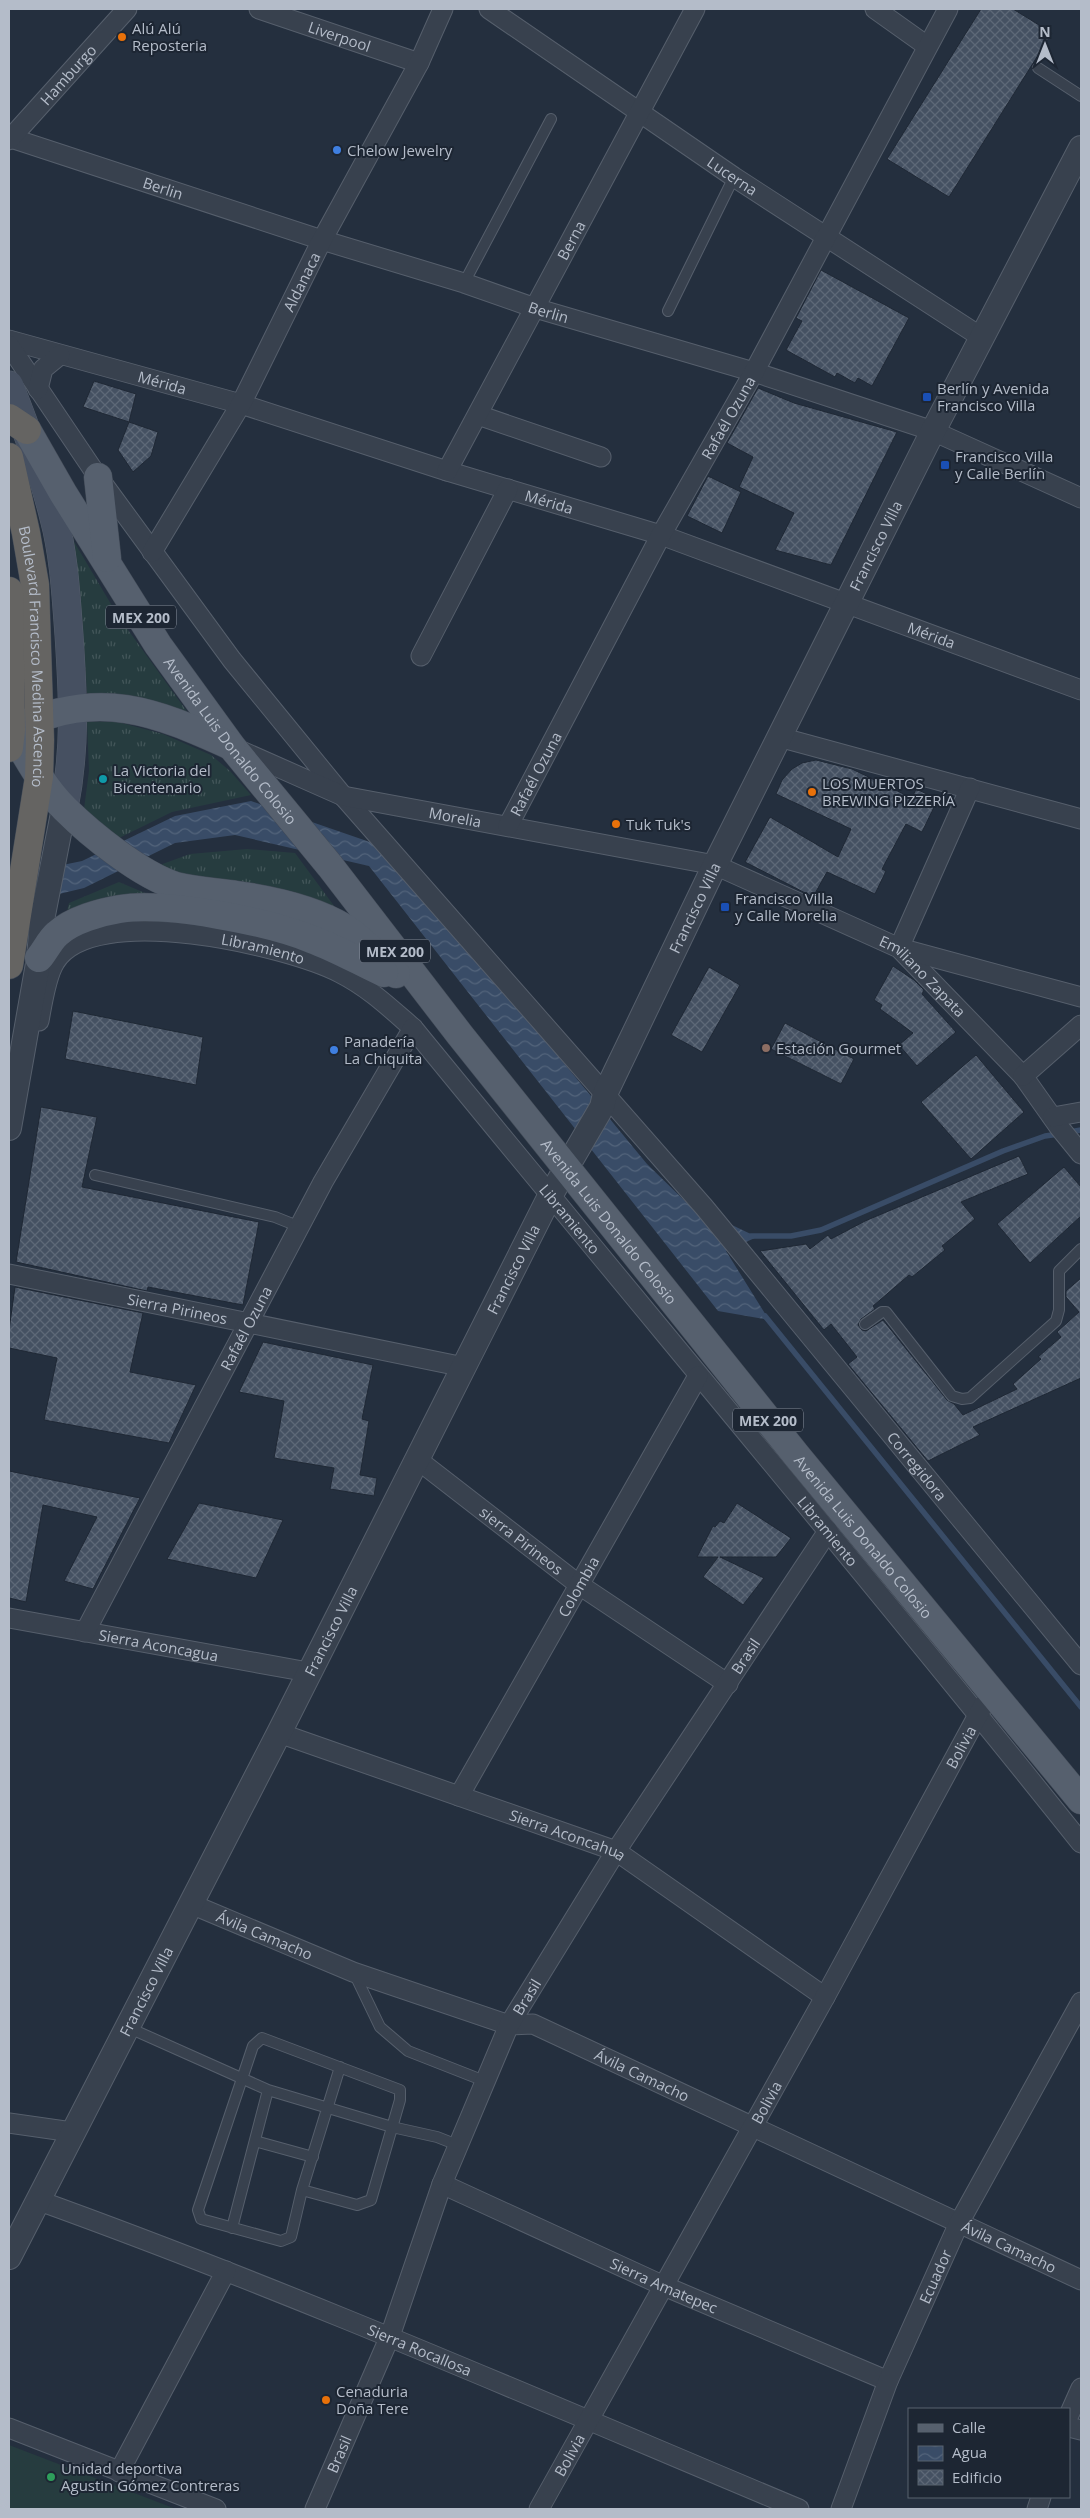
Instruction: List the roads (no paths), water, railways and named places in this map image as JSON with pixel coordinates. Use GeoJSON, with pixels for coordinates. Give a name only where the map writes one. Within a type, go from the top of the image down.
{"type":"FeatureCollection","features":[{"type":"Feature","properties":{"kind":"highway","name":"Boulevard Francisco Medina Ascencio"},"geometry":{"type":"LineString","coordinates":[[9,457],[35,584],[40,717],[39,777],[10,953]]}},
{"type":"Feature","properties":{"kind":"highway","name":"Boulevard Francisco Medina Ascencio"},"geometry":{"type":"LineString","coordinates":[[9,591],[10,737]]}},
{"type":"Feature","properties":{"kind":"main road"},"geometry":{"type":"LineString","coordinates":[[9,385],[18,424],[55,519],[66,590],[74,709],[72,815]]}},
{"type":"Feature","properties":{"kind":"main road","name":"Avenida Luis Donaldo Colosio"},"geometry":{"type":"LineString","coordinates":[[18,424],[158,646],[232,747],[272,793],[330,866],[460,1035]]}},
{"type":"Feature","properties":{"kind":"main road"},"geometry":{"type":"LineString","coordinates":[[98,477],[108,565]]}},
{"type":"Feature","properties":{"kind":"main road"},"geometry":{"type":"LineString","coordinates":[[10,737],[40,717],[74,709],[103,707],[135,710],[173,720],[232,747]]}},
{"type":"Feature","properties":{"kind":"main road","name":"MEX 200"},"geometry":{"type":"LineString","coordinates":[[10,737],[39,777],[72,815]]}},
{"type":"Feature","properties":{"kind":"main road","name":"Avenida Luis Donaldo Colosio"},"geometry":{"type":"LineString","coordinates":[[72,815],[128,861],[155,877],[176,886],[237,895],[295,908],[324,918],[346,929],[460,1035],[572,1158],[789,1465],[985,1703],[1081,1800]]}},
{"type":"Feature","properties":{"kind":"main road"},"geometry":{"type":"LineString","coordinates":[[39,958],[57,934],[77,922],[121,908],[192,911],[274,927],[311,939],[405,983]]}},
{"type":"Feature","properties":{"kind":"street","name":"Hamburgo"},"geometry":{"type":"LineString","coordinates":[[10,139],[127,9]]}},
{"type":"Feature","properties":{"kind":"street","name":"Liverpool"},"geometry":{"type":"LineString","coordinates":[[259,9],[419,63]]}},
{"type":"Feature","properties":{"kind":"street","name":"Aldanaca"},"geometry":{"type":"LineString","coordinates":[[152,552],[241,404],[322,240],[419,63],[443,9]]}},
{"type":"Feature","properties":{"kind":"street","name":"Lucerna"},"geometry":{"type":"LineString","coordinates":[[489,9],[734,177],[981,337]]}},
{"type":"Feature","properties":{"kind":"street","name":"Berna"},"geometry":{"type":"LineString","coordinates":[[447,471],[695,9]]}},
{"type":"Feature","properties":{"kind":"street"},"geometry":{"type":"LineString","coordinates":[[875,9],[927,46]]}},
{"type":"Feature","properties":{"kind":"street","name":"Rafaél Ozuna"},"geometry":{"type":"LineString","coordinates":[[508,826],[661,535],[754,372],[948,9]]}},
{"type":"Feature","properties":{"kind":"street","name":"Berlin"},"geometry":{"type":"LineString","coordinates":[[10,139],[322,240],[464,283],[535,308],[754,372],[932,430],[1081,498]]}},
{"type":"Feature","properties":{"kind":"street","name":"Francisco Villa"},"geometry":{"type":"LineString","coordinates":[[9,2257],[279,1733],[308,1672],[418,1460],[550,1196],[604,1100],[715,865],[848,602],[932,430],[1078,159]]}},
{"type":"Feature","properties":{"kind":"street","name":"Mérida"},"geometry":{"type":"LineString","coordinates":[[9,340],[241,404],[447,471],[661,535],[1080,687]]}},
{"type":"Feature","properties":{"kind":"street","name":"Corregidora"},"geometry":{"type":"LineString","coordinates":[[9,345],[98,477],[232,660],[343,796],[604,1100],[704,1207],[1081,1665]]}},
{"type":"Feature","properties":{"kind":"street"},"geometry":{"type":"LineString","coordinates":[[38,389],[43,369],[60,354]]}},
{"type":"Feature","properties":{"kind":"street"},"geometry":{"type":"LineString","coordinates":[[478,415],[601,457]]}},
{"type":"Feature","properties":{"kind":"street"},"geometry":{"type":"LineString","coordinates":[[421,656],[508,489]]}},
{"type":"Feature","properties":{"kind":"street"},"geometry":{"type":"LineString","coordinates":[[779,737],[1081,819]]}},
{"type":"Feature","properties":{"kind":"street","name":"Morelia"},"geometry":{"type":"LineString","coordinates":[[232,747],[343,796],[715,865]]}},
{"type":"Feature","properties":{"kind":"street"},"geometry":{"type":"LineString","coordinates":[[970,788],[899,948],[1081,997]]}},
{"type":"Feature","properties":{"kind":"street"},"geometry":{"type":"LineString","coordinates":[[9,1126],[39,958],[42,920],[56,847],[72,815]]}},
{"type":"Feature","properties":{"kind":"street","name":"Emiliano Zapata"},"geometry":{"type":"LineString","coordinates":[[715,865],[899,948],[1023,1076],[1076,1148]]}},
{"type":"Feature","properties":{"kind":"street","name":"Libramiento"},"geometry":{"type":"LineString","coordinates":[[9,1126],[25,1080],[43,1002],[55,962],[68,950],[97,936],[115,932],[148,931],[233,940],[283,951],[342,974],[376,996],[413,1028],[698,1376],[789,1465],[828,1530],[985,1703],[1081,1843]]}},
{"type":"Feature","properties":{"kind":"street"},"geometry":{"type":"LineString","coordinates":[[1023,1076],[1081,1025]]}},
{"type":"Feature","properties":{"kind":"street","name":"Rafaél Ozuna"},"geometry":{"type":"LineString","coordinates":[[85,1632],[251,1323],[323,1182],[413,1028]]}},
{"type":"Feature","properties":{"kind":"street"},"geometry":{"type":"LineString","coordinates":[[1056,1122],[1081,1112]]}},
{"type":"Feature","properties":{"kind":"street","name":"Sierra Pirineos"},"geometry":{"type":"LineString","coordinates":[[9,1274],[464,1367]]}},
{"type":"Feature","properties":{"kind":"street","name":"Colombia"},"geometry":{"type":"LineString","coordinates":[[459,1796],[698,1376]]}},
{"type":"Feature","properties":{"kind":"street","name":"sierra Pirineos"},"geometry":{"type":"LineString","coordinates":[[418,1460],[578,1584],[728,1684]]}},
{"type":"Feature","properties":{"kind":"street","name":"Brasil"},"geometry":{"type":"LineString","coordinates":[[315,2509],[390,2336],[442,2184],[487,2082],[509,2025],[616,1851],[828,1530]]}},
{"type":"Feature","properties":{"kind":"street","name":"Sierra Aconcagua"},"geometry":{"type":"LineString","coordinates":[[9,1618],[308,1672]]}},
{"type":"Feature","properties":{"kind":"street","name":"Bolivia"},"geometry":{"type":"LineString","coordinates":[[539,2509],[825,1997],[985,1703]]}},
{"type":"Feature","properties":{"kind":"street","name":"Sierra Aconcahua"},"geometry":{"type":"LineString","coordinates":[[279,1733],[616,1851],[825,1997]]}},
{"type":"Feature","properties":{"kind":"street","name":"Ávila Camacho"},"geometry":{"type":"LineString","coordinates":[[191,1904],[354,1972],[509,2025],[533,2024],[1081,2280]]}},
{"type":"Feature","properties":{"kind":"street","name":"Ecuador"},"geometry":{"type":"LineString","coordinates":[[841,2509],[888,2381],[959,2223],[1081,2002]]}},
{"type":"Feature","properties":{"kind":"street"},"geometry":{"type":"LineString","coordinates":[[9,2123],[72,2132]]}},
{"type":"Feature","properties":{"kind":"street","name":"Sierra Amatepec"},"geometry":{"type":"LineString","coordinates":[[442,2184],[664,2286],[888,2381]]}},
{"type":"Feature","properties":{"kind":"street","name":"Sierra Rocallosa"},"geometry":{"type":"LineString","coordinates":[[37,2200],[174,2249],[390,2336],[799,2509]]}},
{"type":"Feature","properties":{"kind":"street"},"geometry":{"type":"LineString","coordinates":[[119,2472],[226,2271]]}},
{"type":"Feature","properties":{"kind":"street"},"geometry":{"type":"LineString","coordinates":[[1070,2413],[1081,2388]]}},
{"type":"Feature","properties":{"kind":"street"},"geometry":{"type":"LineString","coordinates":[[9,2428],[216,2509]]}},
{"type":"Feature","properties":{"kind":"lane"},"geometry":{"type":"LineString","coordinates":[[1038,68],[1081,96]]}},
{"type":"Feature","properties":{"kind":"lane"},"geometry":{"type":"LineString","coordinates":[[464,283],[551,119]]}},
{"type":"Feature","properties":{"kind":"lane"},"geometry":{"type":"LineString","coordinates":[[668,311],[734,177]]}},
{"type":"Feature","properties":{"kind":"lane"},"geometry":{"type":"LineString","coordinates":[[95,1176],[275,1217],[300,1227]]}},
{"type":"Feature","properties":{"kind":"lane"},"geometry":{"type":"LineString","coordinates":[[865,1324],[882,1312],[886,1312],[952,1396],[962,1399],[970,1398],[1056,1321],[1059,1310],[1059,1271],[1081,1249]]}},
{"type":"Feature","properties":{"kind":"lane"},"geometry":{"type":"LineString","coordinates":[[354,1972],[380,2027],[408,2050],[487,2082]]}},
{"type":"Feature","properties":{"kind":"lane"},"geometry":{"type":"LineString","coordinates":[[126,2027],[241,2080],[268,2090],[392,2127],[438,2137],[460,2146]]}},
{"type":"Feature","properties":{"kind":"lane"},"geometry":{"type":"LineString","coordinates":[[302,2190],[357,2205],[371,2200],[400,2100],[400,2090],[340,2067],[262,2038],[253,2046],[198,2210],[201,2219],[232,2228],[281,2241],[291,2237],[302,2190],[340,2067]]}},
{"type":"Feature","properties":{"kind":"lane"},"geometry":{"type":"LineString","coordinates":[[232,2228],[268,2090]]}},
{"type":"Feature","properties":{"kind":"lane"},"geometry":{"type":"LineString","coordinates":[[255,2141],[312,2157]]}},
{"type":"Feature","properties":{"kind":"water"},"geometry":{"type":"Polygon","coordinates":[[[251,801],[390,849],[427,897],[647,1164],[688,1204],[757,1237],[726,1251],[769,1320],[718,1311],[369,866],[235,835],[175,843],[84,888],[9,906],[9,876],[82,861],[175,816],[251,801]]]}},
{"type":"Feature","properties":{"kind":"waterway"},"geometry":{"type":"LineString","coordinates":[[1069,1132],[1081,1130]]}},
{"type":"Feature","properties":{"kind":"waterway"},"geometry":{"type":"LineString","coordinates":[[751,1236],[791,1236],[821,1230],[1003,1151],[1045,1136],[1059,1134]]}},
{"type":"Feature","properties":{"kind":"waterway"},"geometry":{"type":"LineString","coordinates":[[765,1316],[1081,1707]]}},
{"type":"Feature","properties":{"kind":"place","name":"Alú Alú Reposteria"},"geometry":{"type":"Point","coordinates":[122,37]}},
{"type":"Feature","properties":{"kind":"place","name":"Chelow Jewelry"},"geometry":{"type":"Point","coordinates":[337,150]}},
{"type":"Feature","properties":{"kind":"place","name":"Berlín y Avenida Francisco Villa"},"geometry":{"type":"Point","coordinates":[927,397]}},
{"type":"Feature","properties":{"kind":"place","name":"Francisco Villa y Calle Berlín"},"geometry":{"type":"Point","coordinates":[945,465]}},
{"type":"Feature","properties":{"kind":"place","name":"La Victoria del Bicentenario"},"geometry":{"type":"Point","coordinates":[103,779]}},
{"type":"Feature","properties":{"kind":"place","name":"LOS MUERTOS BREWING PIZZERÍA"},"geometry":{"type":"Point","coordinates":[812,792]}},
{"type":"Feature","properties":{"kind":"place","name":"Tuk Tuk's"},"geometry":{"type":"Point","coordinates":[616,824]}},
{"type":"Feature","properties":{"kind":"place","name":"Francisco Villa y Calle Morelia"},"geometry":{"type":"Point","coordinates":[725,907]}},
{"type":"Feature","properties":{"kind":"place","name":"Estación Gourmet"},"geometry":{"type":"Point","coordinates":[766,1048]}},
{"type":"Feature","properties":{"kind":"place","name":"Panadería La Chiquita"},"geometry":{"type":"Point","coordinates":[334,1050]}},
{"type":"Feature","properties":{"kind":"place","name":"Cenaduria Doña Tere"},"geometry":{"type":"Point","coordinates":[326,2400]}},
{"type":"Feature","properties":{"kind":"place","name":"Unidad deportiva Agustin Gómez Contreras"},"geometry":{"type":"Point","coordinates":[51,2477]}}]}
